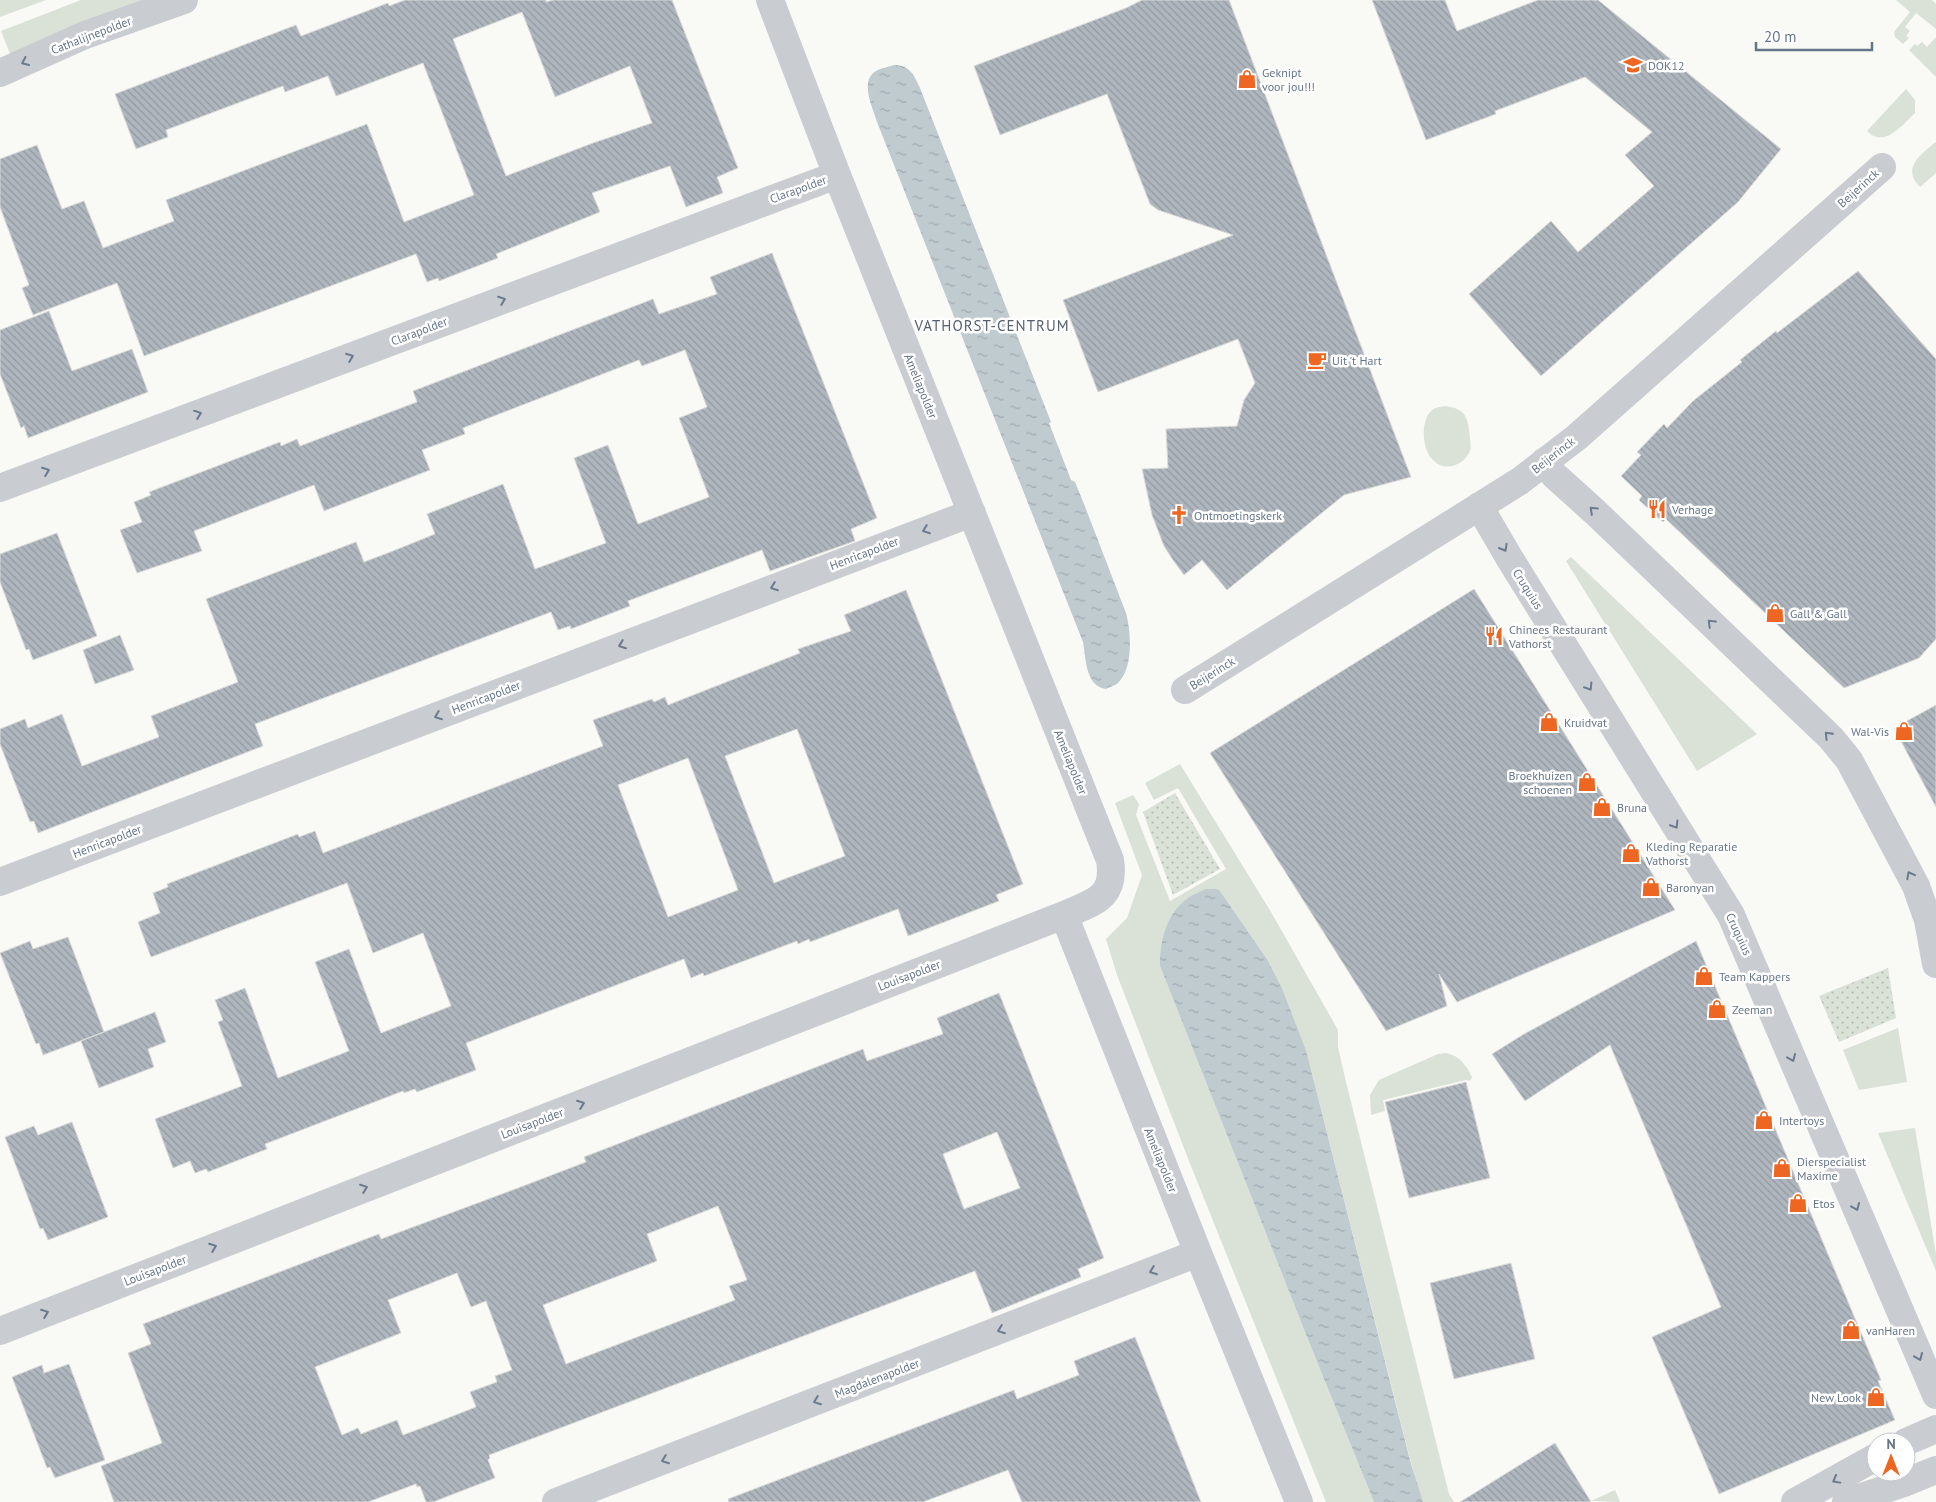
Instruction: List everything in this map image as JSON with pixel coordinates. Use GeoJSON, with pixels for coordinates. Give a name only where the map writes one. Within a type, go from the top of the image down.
{"type":"FeatureCollection","features":[{"type":"Feature","properties":{"kind":"street","name":"Cathalijnepolder"},"geometry":{"type":"LineString","coordinates":[[0,73],[85,35],[184,0]]}},
{"type":"Feature","properties":{"kind":"street","name":"Ameliapolder"},"geometry":{"type":"LineString","coordinates":[[770,0],[837,175],[1110,860],[1112,873],[1109,886],[1104,895],[1096,901],[1064,915],[1299,1502]]}},
{"type":"Feature","properties":{"kind":"street","name":"Beijerinck"},"geometry":{"type":"LineString","coordinates":[[1185,690],[1520,481],[1577,436],[1882,167]]}},
{"type":"Feature","properties":{"kind":"street","name":"Clarapolder"},"geometry":{"type":"LineString","coordinates":[[0,488],[837,175]]}},
{"type":"Feature","properties":{"kind":"street"},"geometry":{"type":"LineString","coordinates":[[1545,461],[1554,475],[1831,738],[1849,760],[1916,886],[1928,920],[1936,964]]}},
{"type":"Feature","properties":{"kind":"street","name":"Cruquius"},"geometry":{"type":"LineString","coordinates":[[1479,506],[1731,915],[1936,1395]]}},
{"type":"Feature","properties":{"kind":"street","name":"Henricapolder"},"geometry":{"type":"LineString","coordinates":[[0,882],[972,513]]}},
{"type":"Feature","properties":{"kind":"street","name":"Louisapolder"},"geometry":{"type":"LineString","coordinates":[[0,1331],[1064,915]]}},
{"type":"Feature","properties":{"kind":"street","name":"Magdalenapolder"},"geometry":{"type":"LineString","coordinates":[[556,1502],[1198,1253]]}},
{"type":"Feature","properties":{"kind":"street"},"geometry":{"type":"LineString","coordinates":[[1916,1438],[1936,1429]]}},
{"type":"Feature","properties":{"kind":"street"},"geometry":{"type":"LineString","coordinates":[[1795,1502],[1866,1463]]}},
{"type":"Feature","properties":{"kind":"street"},"geometry":{"type":"LineString","coordinates":[[1846,1502],[1904,1483],[1936,1470]]}},
{"type":"Feature","properties":{"kind":"shaded area"},"geometry":{"type":"Polygon","coordinates":[[[0,0],[46,0],[0,17],[0,0]]]}},
{"type":"Feature","properties":{"kind":"shaded area"},"geometry":{"type":"Polygon","coordinates":[[[81,0],[172,0],[13,61],[1,31],[81,0]]]}},
{"type":"Feature","properties":{"kind":"shaded area"},"geometry":{"type":"Polygon","coordinates":[[[1896,0],[1932,0],[1936,4],[1936,29],[1916,13],[1905,27],[1910,31],[1906,36],[1909,38],[1903,44],[1895,37],[1894,32],[1910,12],[1896,0]]]}},
{"type":"Feature","properties":{"kind":"shaded area"},"geometry":{"type":"Polygon","coordinates":[[[1936,37],[1936,77],[1909,50],[1915,44],[1917,46],[1922,42],[1927,47],[1936,37]]]}},
{"type":"Feature","properties":{"kind":"shaded area"},"geometry":{"type":"Polygon","coordinates":[[[1906,89],[1915,100],[1915,113],[1899,129],[1892,133],[1880,137],[1873,136],[1867,131],[1906,89]]]}},
{"type":"Feature","properties":{"kind":"shaded area"},"geometry":{"type":"Polygon","coordinates":[[[1936,142],[1936,173],[1920,187],[1912,174],[1915,162],[1924,151],[1936,142]]]}},
{"type":"Feature","properties":{"kind":"shaded area"},"geometry":{"type":"Polygon","coordinates":[[[1445,406],[1458,409],[1465,416],[1471,446],[1469,453],[1463,461],[1453,466],[1443,466],[1434,461],[1427,451],[1425,444],[1424,429],[1427,416],[1434,409],[1445,406]]]}},
{"type":"Feature","properties":{"kind":"shaded area"},"geometry":{"type":"Polygon","coordinates":[[[1571,557],[1757,734],[1697,771],[1566,561],[1571,557]]]}},
{"type":"Feature","properties":{"kind":"shaded area"},"geometry":{"type":"Polygon","coordinates":[[[1180,764],[1271,912],[1338,1030],[1338,1047],[1345,1078],[1449,1494],[1454,1502],[1423,1502],[1417,1486],[1306,1050],[1282,988],[1267,959],[1220,891],[1160,966],[1374,1502],[1326,1502],[1189,1161],[1117,975],[1106,939],[1127,918],[1142,875],[1115,803],[1133,795],[1139,804],[1136,815],[1170,901],[1226,869],[1178,788],[1154,800],[1145,783],[1180,764]]]}},
{"type":"Feature","properties":{"kind":"shaded area"},"geometry":{"type":"Polygon","coordinates":[[[1175,793],[1220,869],[1173,895],[1143,812],[1175,793]]]}},
{"type":"Feature","properties":{"kind":"shaded area"},"geometry":{"type":"Polygon","coordinates":[[[1888,968],[1896,1018],[1839,1042],[1819,996],[1888,968]]]}},
{"type":"Feature","properties":{"kind":"shaded area"},"geometry":{"type":"Polygon","coordinates":[[[1898,1028],[1907,1082],[1859,1090],[1843,1050],[1898,1028]]]}},
{"type":"Feature","properties":{"kind":"shaded area"},"geometry":{"type":"Polygon","coordinates":[[[1446,1053],[1455,1056],[1465,1065],[1472,1077],[1470,1081],[1466,1080],[1383,1100],[1385,1111],[1371,1115],[1370,1095],[1379,1080],[1438,1054],[1446,1053]]]}},
{"type":"Feature","properties":{"kind":"shaded area"},"geometry":{"type":"Polygon","coordinates":[[[1915,1128],[1936,1254],[1936,1271],[1878,1133],[1915,1128]]]}},
{"type":"Feature","properties":{"kind":"shaded area"},"geometry":{"type":"Polygon","coordinates":[[[1615,1490],[1620,1502],[1591,1501],[1615,1490]]]}},
{"type":"Feature","properties":{"kind":"water"},"geometry":{"type":"Polygon","coordinates":[[[894,65],[908,69],[920,88],[1051,422],[1049,423],[1071,480],[1075,482],[1126,613],[1130,640],[1129,660],[1117,684],[1106,689],[1099,687],[1090,677],[1083,642],[870,102],[868,81],[871,75],[880,69],[894,65]]]}},
{"type":"Feature","properties":{"kind":"water"},"geometry":{"type":"Polygon","coordinates":[[[1206,889],[1220,891],[1267,959],[1282,988],[1306,1050],[1411,1464],[1423,1502],[1374,1502],[1160,966],[1161,947],[1169,920],[1180,904],[1192,895],[1206,889]]]}},
{"type":"Feature","properties":{"kind":"building"},"geometry":{"type":"Polygon","coordinates":[[[405,0],[546,0],[546,2],[553,0],[672,0],[738,168],[717,177],[723,193],[686,207],[670,166],[592,193],[600,212],[496,254],[498,258],[439,281],[438,278],[427,282],[416,254],[144,356],[117,283],[33,315],[22,288],[29,285],[0,207],[0,159],[37,145],[62,209],[84,201],[103,248],[174,221],[166,200],[367,124],[404,222],[474,195],[423,63],[336,96],[328,76],[285,92],[283,86],[166,130],[168,137],[136,149],[115,94],[296,25],[301,36],[388,3],[389,6],[405,0]],[[522,12],[453,39],[506,176],[652,123],[630,66],[555,97],[522,12]]]}},
{"type":"Feature","properties":{"kind":"building"},"geometry":{"type":"Polygon","coordinates":[[[1142,0],[1229,0],[1411,477],[1344,495],[1227,590],[1202,560],[1184,575],[1173,560],[1164,546],[1152,515],[1142,469],[1168,468],[1166,429],[1237,426],[1244,400],[1255,383],[1238,339],[1098,392],[1063,300],[1233,235],[1158,210],[1150,204],[1107,94],[1000,135],[974,66],[1126,8],[1142,0]]]}},
{"type":"Feature","properties":{"kind":"building"},"geometry":{"type":"Polygon","coordinates":[[[1372,0],[1445,0],[1457,31],[1538,0],[1598,0],[1781,149],[1738,202],[1541,376],[1469,294],[1551,221],[1578,252],[1654,186],[1625,155],[1652,132],[1585,77],[1495,111],[1496,114],[1426,140],[1372,0]]]}},
{"type":"Feature","properties":{"kind":"building"},"geometry":{"type":"Polygon","coordinates":[[[772,253],[877,518],[851,529],[855,541],[770,571],[762,550],[628,601],[630,606],[571,629],[570,626],[558,630],[551,612],[255,724],[263,746],[38,833],[34,821],[30,822],[0,744],[0,729],[25,719],[28,728],[62,714],[82,766],[159,737],[151,716],[238,682],[206,599],[356,542],[364,562],[393,551],[435,534],[427,514],[503,484],[535,569],[606,543],[574,458],[608,445],[638,524],[709,497],[679,418],[707,407],[685,350],[642,366],[639,360],[463,428],[465,434],[422,450],[430,470],[324,511],[314,485],[194,531],[202,551],[137,573],[120,530],[142,522],[134,502],[151,495],[149,492],[280,442],[281,446],[297,439],[300,446],[417,402],[413,391],[653,299],[659,314],[717,294],[710,277],[772,253]]]}},
{"type":"Feature","properties":{"kind":"building"},"geometry":{"type":"Polygon","coordinates":[[[1858,271],[1936,359],[1936,639],[1919,658],[1844,688],[1666,519],[1663,522],[1639,500],[1642,496],[1621,476],[1641,455],[1637,452],[1664,424],[1667,428],[1693,401],[1742,362],[1740,360],[1858,271]]]}},
{"type":"Feature","properties":{"kind":"building"},"geometry":{"type":"Polygon","coordinates":[[[49,311],[72,371],[132,349],[148,392],[28,438],[24,426],[21,428],[0,374],[0,330],[49,311]]]}},
{"type":"Feature","properties":{"kind":"building"},"geometry":{"type":"Polygon","coordinates":[[[57,533],[97,636],[33,660],[29,649],[26,650],[0,582],[0,554],[57,533]]]}},
{"type":"Feature","properties":{"kind":"building"},"geometry":{"type":"Polygon","coordinates":[[[1474,589],[1675,910],[1457,1002],[1439,974],[1447,1006],[1386,1031],[1210,753],[1474,589]]]}},
{"type":"Feature","properties":{"kind":"building"},"geometry":{"type":"Polygon","coordinates":[[[906,590],[1023,884],[996,895],[999,901],[908,936],[898,909],[810,942],[809,939],[798,944],[797,941],[704,976],[703,973],[691,978],[684,959],[466,1043],[476,1070],[417,1092],[415,1089],[404,1093],[403,1091],[265,1144],[267,1149],[208,1172],[206,1169],[195,1173],[190,1161],[173,1168],[155,1119],[242,1086],[218,1022],[223,1020],[215,1000],[245,988],[278,1078],[349,1051],[315,962],[349,949],[381,1033],[451,1006],[423,933],[373,953],[347,883],[151,957],[138,922],[160,913],[153,893],[168,887],[167,884],[298,834],[299,837],[315,831],[323,853],[603,746],[593,720],[652,699],[654,702],[665,697],[668,705],[800,653],[798,649],[851,631],[844,615],[906,590]],[[797,729],[725,756],[774,883],[845,856],[797,729]],[[688,758],[618,785],[668,917],[738,890],[688,758]]]}},
{"type":"Feature","properties":{"kind":"building"},"geometry":{"type":"Polygon","coordinates":[[[120,635],[134,670],[95,684],[83,650],[120,635]]]}},
{"type":"Feature","properties":{"kind":"building"},"geometry":{"type":"Polygon","coordinates":[[[1936,705],[1936,807],[1894,728],[1936,705]]]}},
{"type":"Feature","properties":{"kind":"building"},"geometry":{"type":"Polygon","coordinates":[[[68,937],[104,1032],[43,1055],[39,1043],[36,1044],[0,953],[30,941],[33,949],[68,937]]]}},
{"type":"Feature","properties":{"kind":"building"},"geometry":{"type":"Polygon","coordinates":[[[1696,941],[1881,1380],[1878,1381],[1895,1420],[1719,1494],[1652,1337],[1721,1307],[1610,1045],[1525,1101],[1492,1054],[1524,1034],[1696,941]]]}},
{"type":"Feature","properties":{"kind":"building"},"geometry":{"type":"Polygon","coordinates":[[[999,993],[1104,1258],[1078,1269],[1081,1277],[992,1313],[975,1271],[489,1455],[490,1458],[488,1460],[495,1478],[433,1502],[426,1502],[420,1486],[417,1487],[416,1484],[368,1502],[114,1502],[101,1466],[162,1443],[128,1353],[151,1344],[143,1324],[379,1234],[381,1239],[518,1188],[586,1162],[584,1157],[863,1049],[867,1061],[943,1034],[937,1018],[999,993]],[[997,1132],[943,1154],[964,1209],[1020,1188],[997,1132]],[[718,1206],[647,1234],[657,1261],[543,1305],[566,1364],[735,1300],[729,1286],[747,1280],[718,1206]],[[457,1273],[388,1300],[401,1333],[315,1367],[342,1435],[358,1428],[361,1434],[397,1420],[403,1435],[435,1423],[476,1407],[470,1392],[497,1382],[495,1376],[512,1370],[486,1301],[471,1307],[457,1273]]]}},
{"type":"Feature","properties":{"kind":"building"},"geometry":{"type":"Polygon","coordinates":[[[155,1012],[166,1042],[148,1049],[154,1067],[99,1088],[81,1041],[155,1012]]]}},
{"type":"Feature","properties":{"kind":"building"},"geometry":{"type":"Polygon","coordinates":[[[1466,1082],[1490,1178],[1409,1198],[1385,1102],[1466,1082]]]}},
{"type":"Feature","properties":{"kind":"building"},"geometry":{"type":"Polygon","coordinates":[[[72,1122],[108,1217],[48,1240],[43,1228],[40,1229],[5,1137],[34,1126],[38,1135],[72,1122]]]}},
{"type":"Feature","properties":{"kind":"building"},"geometry":{"type":"Polygon","coordinates":[[[1511,1263],[1535,1359],[1454,1379],[1430,1283],[1511,1263]]]}},
{"type":"Feature","properties":{"kind":"building"},"geometry":{"type":"Polygon","coordinates":[[[1135,1337],[1201,1502],[1022,1502],[1008,1470],[923,1502],[729,1502],[728,1499],[1014,1390],[1017,1399],[1079,1375],[1074,1361],[1135,1337]]]}},
{"type":"Feature","properties":{"kind":"building"},"geometry":{"type":"Polygon","coordinates":[[[69,1364],[105,1460],[55,1478],[50,1467],[47,1468],[12,1377],[42,1365],[44,1373],[69,1364]]]}},
{"type":"Feature","properties":{"kind":"building"},"geometry":{"type":"Polygon","coordinates":[[[1555,1443],[1591,1502],[1460,1502],[1555,1443]]]}},
{"type":"Feature","properties":{"kind":"place","name":"DOK12"},"geometry":{"type":"Point","coordinates":[1633,65]}},
{"type":"Feature","properties":{"kind":"place","name":"Geknipt voor jou!!!"},"geometry":{"type":"Point","coordinates":[1247,79]}},
{"type":"Feature","properties":{"kind":"place","name":"Uit 't Hart"},"geometry":{"type":"Point","coordinates":[1317,360]}},
{"type":"Feature","properties":{"kind":"place","name":"Verhage"},"geometry":{"type":"Point","coordinates":[1657,509]}},
{"type":"Feature","properties":{"kind":"place","name":"Ontmoetingskerk"},"geometry":{"type":"Point","coordinates":[1179,515]}},
{"type":"Feature","properties":{"kind":"place","name":"Gall & Gall"},"geometry":{"type":"Point","coordinates":[1775,613]}},
{"type":"Feature","properties":{"kind":"place","name":"Chinees Restaurant Vathorst"},"geometry":{"type":"Point","coordinates":[1494,636]}},
{"type":"Feature","properties":{"kind":"place","name":"Kruidvat"},"geometry":{"type":"Point","coordinates":[1549,722]}},
{"type":"Feature","properties":{"kind":"place","name":"Wal-Vis"},"geometry":{"type":"Point","coordinates":[1904,731]}},
{"type":"Feature","properties":{"kind":"place","name":"Broekhuizen schoenen"},"geometry":{"type":"Point","coordinates":[1587,782]}},
{"type":"Feature","properties":{"kind":"place","name":"Bruna"},"geometry":{"type":"Point","coordinates":[1602,807]}},
{"type":"Feature","properties":{"kind":"place","name":"Kleding Reparatie Vathorst"},"geometry":{"type":"Point","coordinates":[1631,853]}},
{"type":"Feature","properties":{"kind":"place","name":"Baronyan"},"geometry":{"type":"Point","coordinates":[1651,887]}},
{"type":"Feature","properties":{"kind":"place","name":"Team Kappers"},"geometry":{"type":"Point","coordinates":[1704,976]}},
{"type":"Feature","properties":{"kind":"place","name":"Zeeman"},"geometry":{"type":"Point","coordinates":[1717,1009]}},
{"type":"Feature","properties":{"kind":"place","name":"Intertoys"},"geometry":{"type":"Point","coordinates":[1764,1120]}},
{"type":"Feature","properties":{"kind":"place","name":"Dierspecialist Maxime"},"geometry":{"type":"Point","coordinates":[1782,1168]}},
{"type":"Feature","properties":{"kind":"place","name":"Etos"},"geometry":{"type":"Point","coordinates":[1798,1203]}},
{"type":"Feature","properties":{"kind":"place","name":"vanHaren"},"geometry":{"type":"Point","coordinates":[1851,1330]}},
{"type":"Feature","properties":{"kind":"place","name":"New Look"},"geometry":{"type":"Point","coordinates":[1876,1397]}},
{"type":"Feature","properties":{"kind":"district","name":"VATHORST-CENTRUM"},"geometry":{"type":"Point","coordinates":[992,325]}}]}
